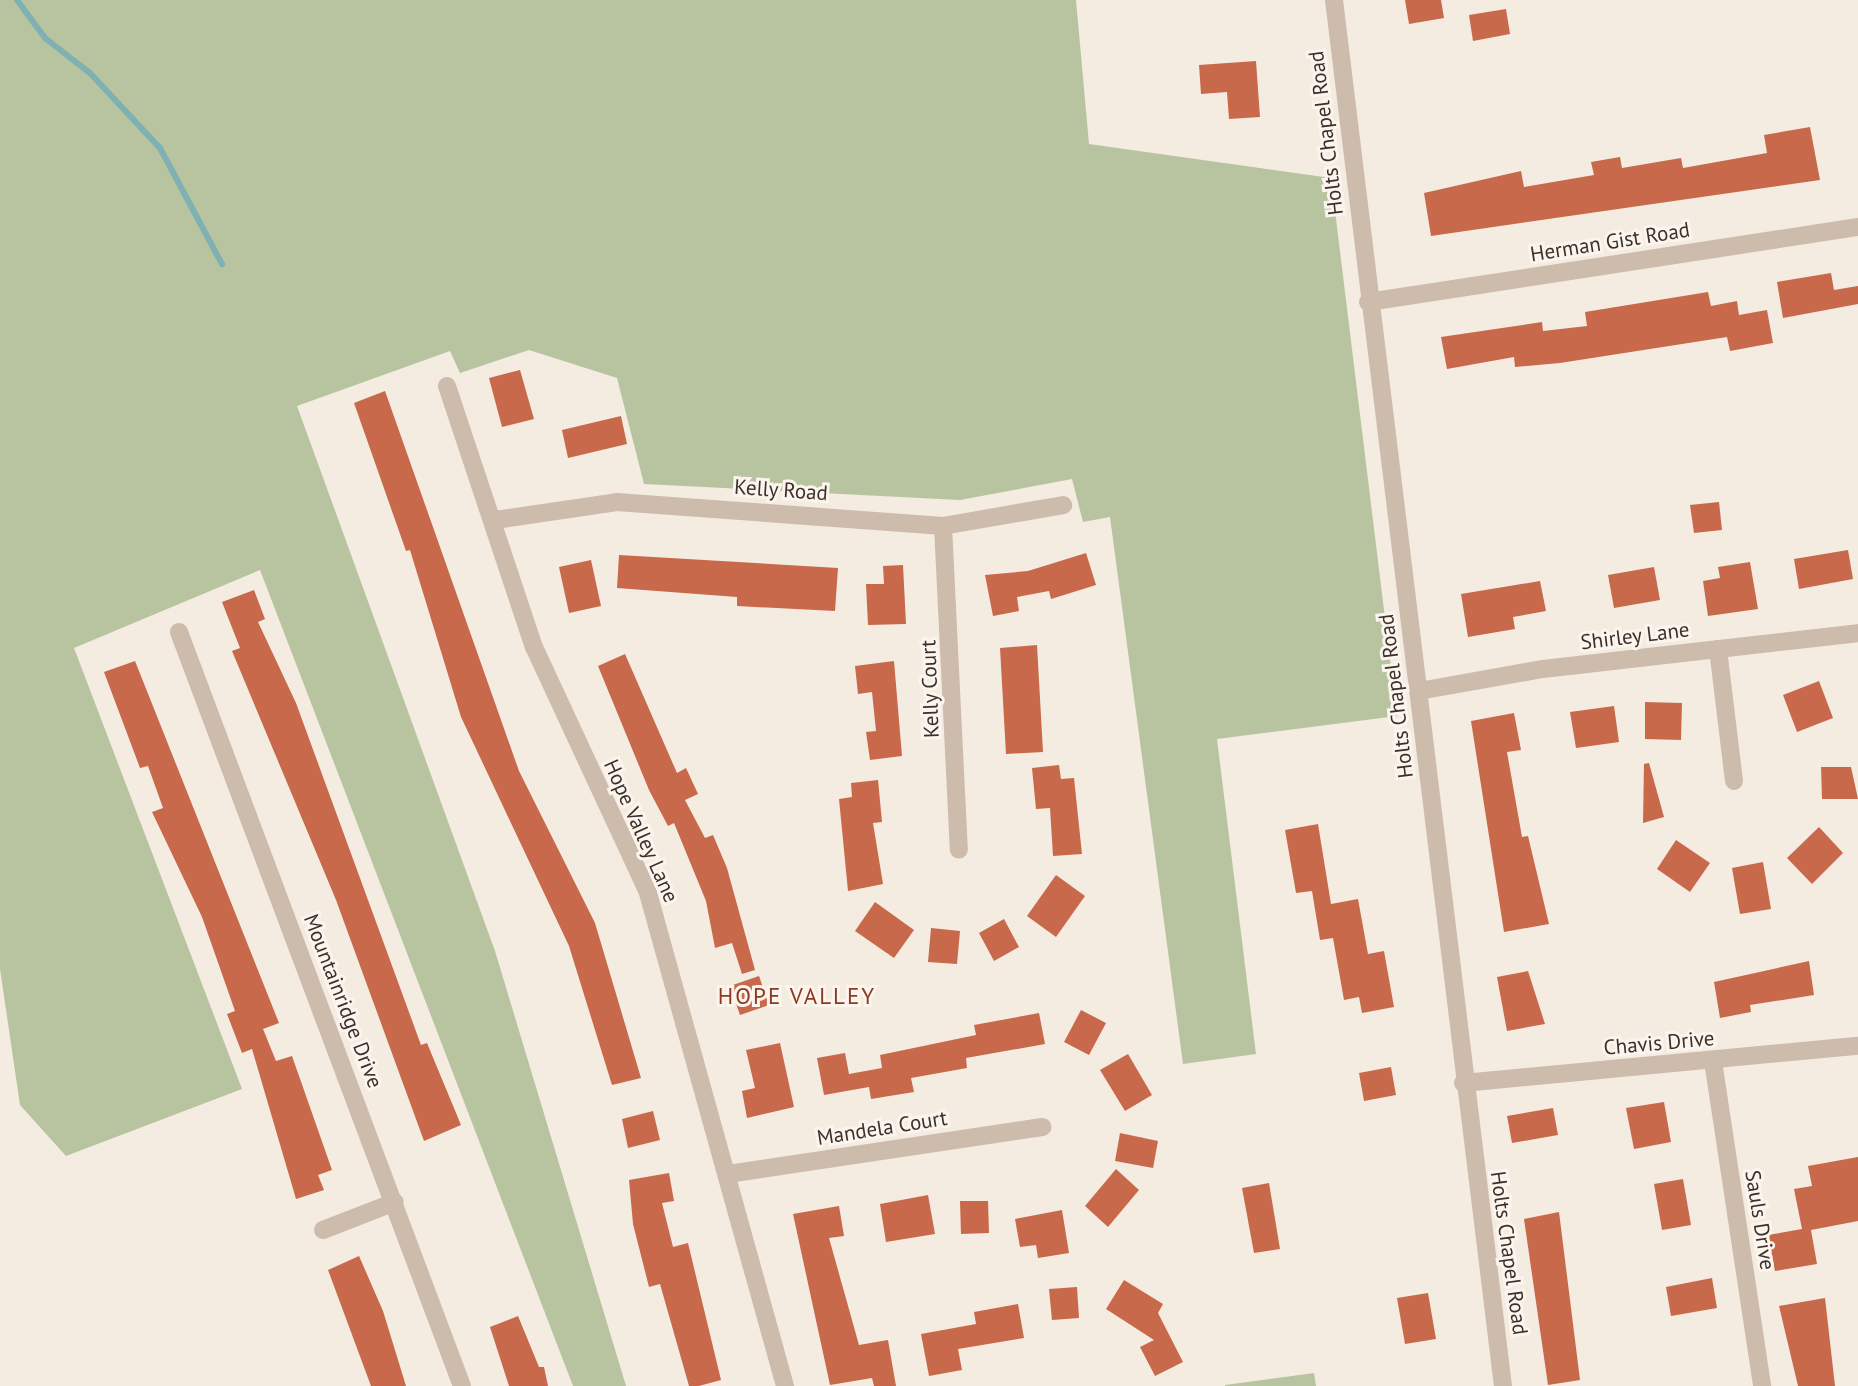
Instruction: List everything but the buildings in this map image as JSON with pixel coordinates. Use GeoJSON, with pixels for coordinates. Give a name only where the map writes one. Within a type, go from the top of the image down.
{"type":"FeatureCollection","features":[{"type":"Feature","properties":{"kind":"street","name":"Holts Chapel Road"},"geometry":{"type":"LineString","coordinates":[[1334,0],[1368,302],[1419,691],[1463,1083],[1503,1386]]}},
{"type":"Feature","properties":{"kind":"street","name":"Herman Gist Road"},"geometry":{"type":"LineString","coordinates":[[1368,302],[1858,227]]}},
{"type":"Feature","properties":{"kind":"street","name":"Hope Valley Lane"},"geometry":{"type":"LineString","coordinates":[[447,386],[495,520],[534,647],[648,893],[729,1174],[785,1386]]}},
{"type":"Feature","properties":{"kind":"street","name":"Kelly Road"},"geometry":{"type":"LineString","coordinates":[[495,520],[617,502],[943,526],[1063,505]]}},
{"type":"Feature","properties":{"kind":"street","name":"Kelly Court"},"geometry":{"type":"LineString","coordinates":[[943,526],[959,850]]}},
{"type":"Feature","properties":{"kind":"street","name":"Mountainridge Drive"},"geometry":{"type":"LineString","coordinates":[[179,632],[462,1386]]}},
{"type":"Feature","properties":{"kind":"street","name":"Shirley Lane"},"geometry":{"type":"LineString","coordinates":[[1419,691],[1718,649],[1858,633]]}},
{"type":"Feature","properties":{"kind":"street"},"geometry":{"type":"LineString","coordinates":[[1718,649],[1734,781]]}},
{"type":"Feature","properties":{"kind":"street","name":"Chavis Drive"},"geometry":{"type":"LineString","coordinates":[[1463,1083],[1858,1046]]}},
{"type":"Feature","properties":{"kind":"street","name":"Sauls Drive"},"geometry":{"type":"LineString","coordinates":[[1713,1061],[1762,1386]]}},
{"type":"Feature","properties":{"kind":"street","name":"Mandela Court"},"geometry":{"type":"LineString","coordinates":[[729,1174],[1043,1128]]}},
{"type":"Feature","properties":{"kind":"street"},"geometry":{"type":"LineString","coordinates":[[323,1230],[395,1202]]}},
{"type":"Feature","properties":{"kind":"green space"},"geometry":{"type":"Polygon","coordinates":[[[0,0],[1076,0],[1089,144],[1331,178],[1397,716],[1217,739],[1256,1054],[1183,1064],[1110,517],[1083,522],[1072,479],[960,500],[644,484],[617,378],[529,350],[460,373],[450,351],[297,406],[495,951],[626,1386],[573,1386],[260,570],[74,648],[242,1089],[66,1156],[20,1105],[0,969],[0,0]]]}},
{"type":"Feature","properties":{"kind":"green space"},"geometry":{"type":"Polygon","coordinates":[[[1314,1373],[1316,1386],[1225,1386],[1225,1385],[1314,1373]]]}},
{"type":"Feature","properties":{"kind":"waterway"},"geometry":{"type":"LineString","coordinates":[[17,0],[45,38],[90,73],[160,148],[222,264]]}},
{"type":"Feature","properties":{"kind":"district","name":"HOPE VALLEY"},"geometry":{"type":"Point","coordinates":[797,996]}}]}
